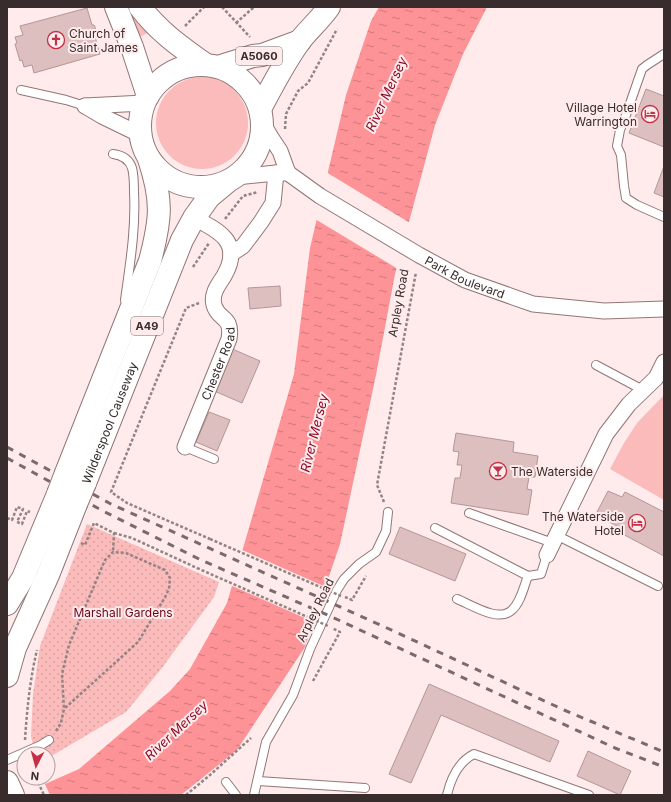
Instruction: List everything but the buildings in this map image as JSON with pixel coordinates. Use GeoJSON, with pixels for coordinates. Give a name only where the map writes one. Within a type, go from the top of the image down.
{"type":"FeatureCollection","features":[{"type":"Feature","properties":{"kind":"highway","name":"A49"},"geometry":{"type":"LineString","coordinates":[[116,7],[132,47],[146,100]]}},
{"type":"Feature","properties":{"kind":"highway"},"geometry":{"type":"LineString","coordinates":[[140,7],[149,20],[164,34],[212,66],[237,76],[251,90],[261,115]]}},
{"type":"Feature","properties":{"kind":"highway","name":"A5060"},"geometry":{"type":"LineString","coordinates":[[261,115],[281,71],[300,41],[323,16],[334,15]]}},
{"type":"Feature","properties":{"kind":"highway","name":"A5060"},"geometry":{"type":"LineString","coordinates":[[212,66],[262,55],[300,41]]}},
{"type":"Feature","properties":{"kind":"highway","name":"A49"},"geometry":{"type":"LineString","coordinates":[[212,66],[192,65],[179,69],[166,76],[156,85],[146,100],[140,119],[141,135],[145,151],[160,171],[179,182],[193,186],[211,186],[232,179],[245,168],[259,147],[262,135],[261,115]]}},
{"type":"Feature","properties":{"kind":"highway","name":"Wilderspool Causeway"},"geometry":{"type":"LineString","coordinates":[[76,478],[121,332],[150,260],[157,232],[159,199],[156,181],[149,158]]}},
{"type":"Feature","properties":{"kind":"highway","name":"Wilderspool Causeway"},"geometry":{"type":"LineString","coordinates":[[7,604],[67,499],[182,240],[194,218],[209,197],[232,179]]}},
{"type":"Feature","properties":{"kind":"highway","name":"Wilderspool Causeway"},"geometry":{"type":"LineString","coordinates":[[7,676],[15,648],[48,575],[67,499]]}},
{"type":"Feature","properties":{"kind":"highway"},"geometry":{"type":"LineString","coordinates":[[7,782],[13,795]]}},
{"type":"Feature","properties":{"kind":"street"},"geometry":{"type":"LineString","coordinates":[[85,106],[146,100]]}},
{"type":"Feature","properties":{"kind":"street"},"geometry":{"type":"LineString","coordinates":[[85,106],[141,135]]}},
{"type":"Feature","properties":{"kind":"street"},"geometry":{"type":"LineString","coordinates":[[231,254],[243,246],[273,203],[282,173],[280,151],[272,139],[261,115]]}},
{"type":"Feature","properties":{"kind":"street"},"geometry":{"type":"LineString","coordinates":[[232,179],[282,173]]}},
{"type":"Feature","properties":{"kind":"street","name":"Park Boulevard"},"geometry":{"type":"LineString","coordinates":[[282,173],[302,183],[320,196],[419,255],[465,280],[533,304],[604,311],[664,309]]}},
{"type":"Feature","properties":{"kind":"street"},"geometry":{"type":"LineString","coordinates":[[194,218],[218,230],[225,237],[229,245],[231,254],[229,265],[216,287],[214,297]]}},
{"type":"Feature","properties":{"kind":"street","name":"Chester Road"},"geometry":{"type":"LineString","coordinates":[[186,447],[229,339],[229,324],[214,305],[214,297]]}},
{"type":"Feature","properties":{"kind":"street"},"geometry":{"type":"LineString","coordinates":[[552,544],[606,434],[629,404],[656,378],[664,362]]}},
{"type":"Feature","properties":{"kind":"lane"},"geometry":{"type":"LineString","coordinates":[[664,54],[647,64],[642,69],[620,130],[618,146],[621,155],[624,194],[626,198],[637,205],[664,217]]}},
{"type":"Feature","properties":{"kind":"lane"},"geometry":{"type":"LineString","coordinates":[[21,90],[66,100],[85,106]]}},
{"type":"Feature","properties":{"kind":"lane","name":"Wilderspool Causeway"},"geometry":{"type":"LineString","coordinates":[[113,154],[121,155],[127,160],[132,167],[134,183],[135,210],[133,243],[121,332]]}},
{"type":"Feature","properties":{"kind":"lane"},"geometry":{"type":"LineString","coordinates":[[596,365],[643,390]]}},
{"type":"Feature","properties":{"kind":"lane","name":"Chester Road"},"geometry":{"type":"LineString","coordinates":[[186,447],[214,459]]}},
{"type":"Feature","properties":{"kind":"lane","name":"Arpley Road"},"geometry":{"type":"LineString","coordinates":[[254,795],[266,742],[293,695],[310,649],[337,590],[344,579],[359,564],[376,552],[386,531],[388,512]]}},
{"type":"Feature","properties":{"kind":"lane"},"geometry":{"type":"LineString","coordinates":[[469,513],[658,586]]}},
{"type":"Feature","properties":{"kind":"lane"},"geometry":{"type":"LineString","coordinates":[[435,528],[528,576],[541,574],[552,544]]}},
{"type":"Feature","properties":{"kind":"lane"},"geometry":{"type":"LineString","coordinates":[[457,599],[494,615],[508,613],[517,603],[528,576]]}},
{"type":"Feature","properties":{"kind":"lane"},"geometry":{"type":"LineString","coordinates":[[39,746],[49,740]]}},
{"type":"Feature","properties":{"kind":"lane"},"geometry":{"type":"LineString","coordinates":[[447,795],[451,778],[466,757],[474,754],[590,795]]}},
{"type":"Feature","properties":{"kind":"lane"},"geometry":{"type":"LineString","coordinates":[[258,781],[365,788]]}},
{"type":"Feature","properties":{"kind":"lane"},"geometry":{"type":"LineString","coordinates":[[226,782],[236,795]]}},
{"type":"Feature","properties":{"kind":"path"},"geometry":{"type":"LineString","coordinates":[[181,30],[204,7]]}},
{"type":"Feature","properties":{"kind":"path"},"geometry":{"type":"LineString","coordinates":[[222,7],[252,40]]}},
{"type":"Feature","properties":{"kind":"path"},"geometry":{"type":"LineString","coordinates":[[236,23],[254,7]]}},
{"type":"Feature","properties":{"kind":"path"},"geometry":{"type":"LineString","coordinates":[[286,131],[284,126],[286,114],[298,91],[308,83],[334,15]]}},
{"type":"Feature","properties":{"kind":"path"},"geometry":{"type":"LineString","coordinates":[[225,220],[243,196],[258,192]]}},
{"type":"Feature","properties":{"kind":"path"},"geometry":{"type":"LineString","coordinates":[[199,256],[211,239]]}},
{"type":"Feature","properties":{"kind":"path","name":"Arpley Road"},"geometry":{"type":"LineString","coordinates":[[388,512],[377,485],[419,255]]}},
{"type":"Feature","properties":{"kind":"path"},"geometry":{"type":"LineString","coordinates":[[214,297],[186,308],[112,492],[127,503],[341,596]]}},
{"type":"Feature","properties":{"kind":"path"},"geometry":{"type":"LineString","coordinates":[[7,518],[12,520],[18,507],[23,509],[17,522],[22,524],[27,511]]}},
{"type":"Feature","properties":{"kind":"path"},"geometry":{"type":"LineString","coordinates":[[85,545],[94,523],[114,533],[132,538],[340,632],[308,691],[293,695]]}},
{"type":"Feature","properties":{"kind":"path"},"geometry":{"type":"LineString","coordinates":[[49,740],[56,732],[64,709],[62,674],[69,645],[105,560],[113,552],[114,533]]}},
{"type":"Feature","properties":{"kind":"path"},"geometry":{"type":"LineString","coordinates":[[64,709],[138,642],[169,588],[170,578],[166,570],[126,553],[113,552]]}},
{"type":"Feature","properties":{"kind":"path"},"geometry":{"type":"LineString","coordinates":[[25,746],[27,710]]}},
{"type":"Feature","properties":{"kind":"path"},"geometry":{"type":"LineString","coordinates":[[186,795],[251,738]]}},
{"type":"Feature","properties":{"kind":"green space"},"geometry":{"type":"Polygon","coordinates":[[[124,7],[128,7],[148,33],[137,38],[124,7]]]}},
{"type":"Feature","properties":{"kind":"green space"},"geometry":{"type":"Polygon","coordinates":[[[202,77],[219,81],[234,91],[244,106],[248,123],[244,140],[234,155],[219,165],[202,169],[185,165],[170,155],[160,140],[156,123],[160,106],[170,91],[185,81],[202,77]]]}},
{"type":"Feature","properties":{"kind":"green space"},"geometry":{"type":"Polygon","coordinates":[[[664,395],[664,500],[610,469],[637,423],[664,395]]]}},
{"type":"Feature","properties":{"kind":"green space","name":"Marshall Gardens"},"geometry":{"type":"Polygon","coordinates":[[[87,524],[219,582],[214,597],[162,668],[126,712],[56,753],[56,746],[33,746],[31,736],[33,694],[40,646],[87,524]]]}},
{"type":"Feature","properties":{"kind":"water","name":"River Mersey"},"geometry":{"type":"Polygon","coordinates":[[[379,7],[487,7],[463,54],[435,125],[395,274],[376,375],[340,544],[305,647],[237,750],[181,795],[20,795],[40,786],[56,786],[56,779],[79,769],[170,691],[190,669],[227,603],[294,374],[310,248],[346,95],[371,21],[379,7]]]}},
{"type":"Feature","properties":{"kind":"pier"},"geometry":{"type":"Polygon","coordinates":[[[326,172],[410,223],[398,269],[315,219],[326,172]]]}},
{"type":"Feature","properties":{"kind":"pier"},"geometry":{"type":"Polygon","coordinates":[[[240,549],[328,588],[316,623],[230,585],[240,549]]]}},
{"type":"Feature","properties":{"kind":"pier"},"geometry":{"type":"Polygon","coordinates":[[[35,786],[46,786],[50,795],[18,795],[19,793],[35,786]]]}},
{"type":"Feature","properties":{"kind":"railway"},"geometry":{"type":"LineString","coordinates":[[7,447],[111,504],[387,628],[564,710],[664,752]]}},
{"type":"Feature","properties":{"kind":"railway"},"geometry":{"type":"LineString","coordinates":[[7,458],[103,511],[201,560],[332,617],[615,748],[664,767]]}},
{"type":"Feature","properties":{"kind":"place","name":"Church of Saint James"},"geometry":{"type":"Point","coordinates":[56,40]}},
{"type":"Feature","properties":{"kind":"place","name":"Village Hotel Warrington"},"geometry":{"type":"Point","coordinates":[650,114]}},
{"type":"Feature","properties":{"kind":"place","name":"The Waterside"},"geometry":{"type":"Point","coordinates":[498,471]}},
{"type":"Feature","properties":{"kind":"place","name":"The Waterside Hotel"},"geometry":{"type":"Point","coordinates":[637,523]}}]}
